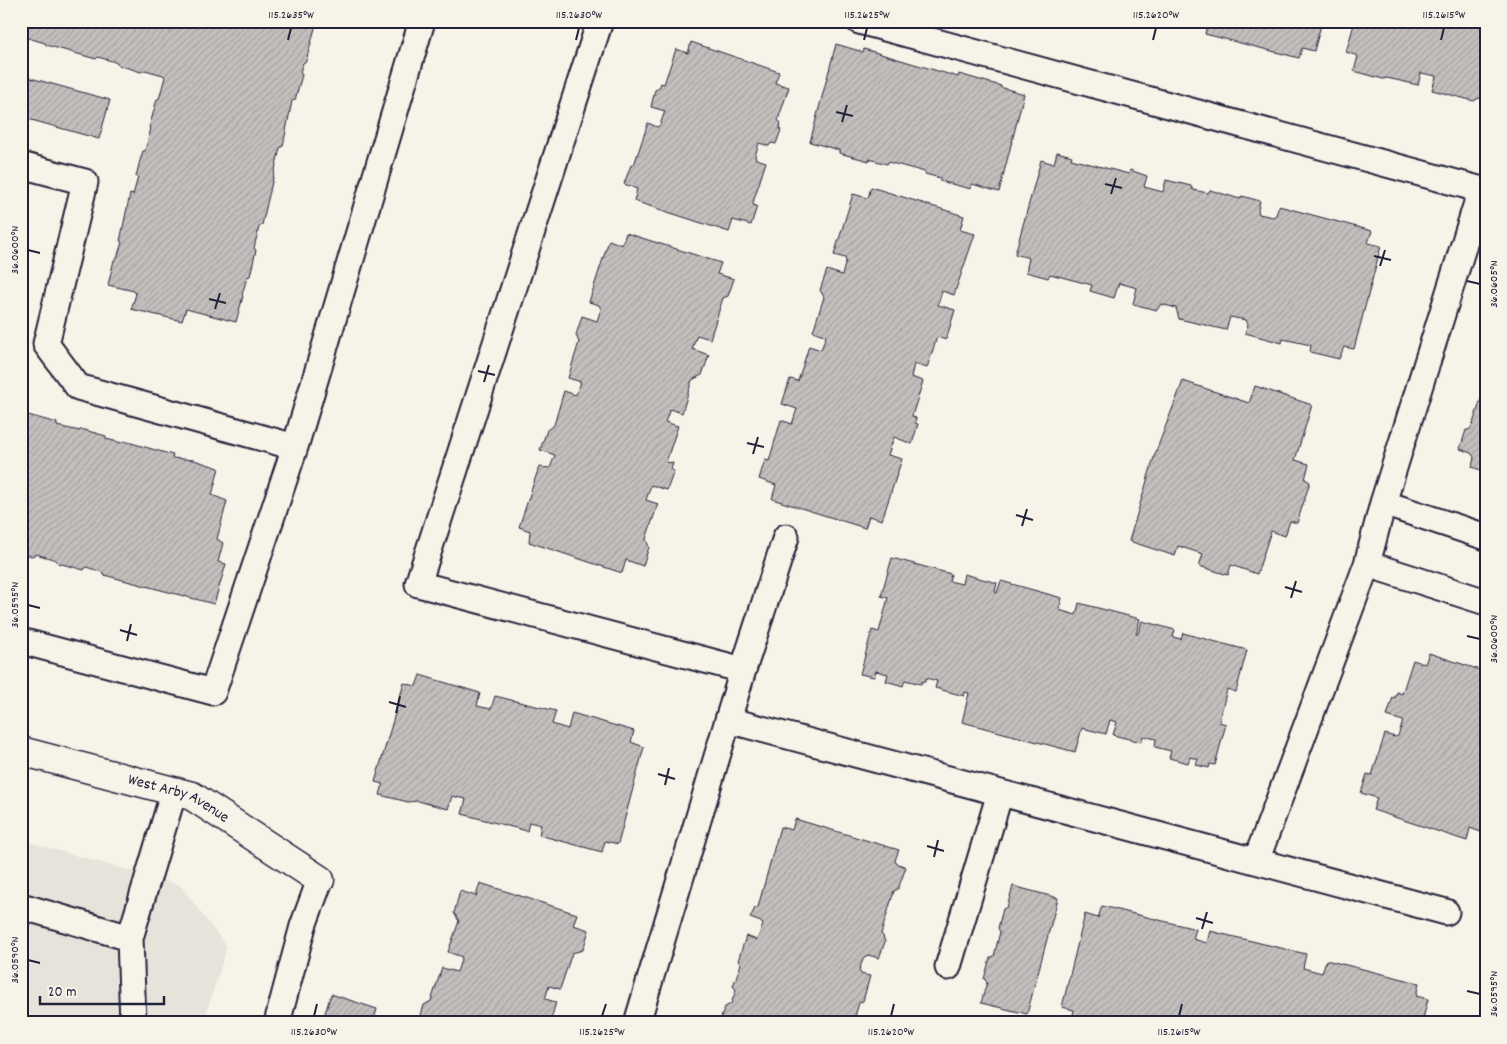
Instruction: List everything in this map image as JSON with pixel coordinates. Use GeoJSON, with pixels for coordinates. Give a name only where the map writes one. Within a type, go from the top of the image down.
{"type":"FeatureCollection","features":[{"type":"Feature","properties":{"kind":"street","name":"West Arby Avenue"},"geometry":{"type":"LineString","coordinates":[[21,751],[192,796],[320,880]]}},
{"type":"Feature","properties":{"kind":"lane"},"geometry":{"type":"LineString","coordinates":[[21,641],[212,692],[295,447],[422,21]]}},
{"type":"Feature","properties":{"kind":"lane"},"geometry":{"type":"LineString","coordinates":[[600,21],[418,584],[743,670]]}},
{"type":"Feature","properties":{"kind":"lane"},"geometry":{"type":"LineString","coordinates":[[859,21],[1483,191],[1383,502],[1367,564],[1256,861]]}},
{"type":"Feature","properties":{"kind":"lane"},"geometry":{"type":"LineString","coordinates":[[21,165],[84,182],[46,344],[78,387],[295,447]]}},
{"type":"Feature","properties":{"kind":"lane"},"geometry":{"type":"LineString","coordinates":[[1383,502],[1486,537]]}},
{"type":"Feature","properties":{"kind":"lane"},"geometry":{"type":"LineString","coordinates":[[637,1023],[743,670],[786,536]]}},
{"type":"Feature","properties":{"kind":"lane"},"geometry":{"type":"LineString","coordinates":[[1367,564],[1486,602]]}},
{"type":"Feature","properties":{"kind":"lane"},"geometry":{"type":"LineString","coordinates":[[728,720],[1446,912]]}},
{"type":"Feature","properties":{"kind":"lane"},"geometry":{"type":"LineString","coordinates":[[133,1023],[130,938],[174,792]]}},
{"type":"Feature","properties":{"kind":"lane"},"geometry":{"type":"LineString","coordinates":[[948,967],[1000,793]]}},
{"type":"Feature","properties":{"kind":"lane"},"geometry":{"type":"LineString","coordinates":[[277,1023],[303,926],[320,880]]}},
{"type":"Feature","properties":{"kind":"lane"},"geometry":{"type":"LineString","coordinates":[[21,906],[130,938]]}},
{"type":"Feature","properties":{"kind":"shaded area"},"geometry":{"type":"Polygon","coordinates":[[[21,840],[180,885],[227,947],[203,1023],[21,1023],[21,840]]]}},
{"type":"Feature","properties":{"kind":"building"},"geometry":{"type":"Polygon","coordinates":[[[21,21],[317,21],[306,61],[303,63],[300,72],[302,75],[295,100],[292,101],[283,146],[280,148],[262,225],[259,227],[254,248],[256,250],[250,276],[247,277],[236,322],[186,309],[182,321],[131,309],[136,294],[134,291],[108,285],[114,260],[117,258],[122,242],[120,241],[130,194],[133,195],[139,164],[143,151],[145,151],[151,128],[149,128],[165,77],[145,70],[141,72],[98,57],[96,59],[46,45],[45,43],[28,38],[21,38],[21,21]]]}},
{"type":"Feature","properties":{"kind":"building"},"geometry":{"type":"Polygon","coordinates":[[[1166,21],[1189,21],[1187,28],[1166,21]]]}},
{"type":"Feature","properties":{"kind":"building"},"geometry":{"type":"Polygon","coordinates":[[[1208,21],[1322,21],[1314,51],[1302,48],[1299,58],[1205,34],[1208,21]]]}},
{"type":"Feature","properties":{"kind":"building"},"geometry":{"type":"Polygon","coordinates":[[[1355,21],[1486,21],[1486,100],[1479,98],[1474,101],[1432,90],[1436,76],[1421,73],[1418,85],[1387,78],[1383,79],[1354,71],[1358,56],[1346,52],[1355,21]]]}},
{"type":"Feature","properties":{"kind":"building"},"geometry":{"type":"Polygon","coordinates":[[[691,42],[779,72],[775,83],[789,87],[778,120],[781,123],[779,129],[781,130],[776,144],[771,143],[769,146],[759,143],[755,156],[756,159],[766,162],[754,199],[753,205],[757,206],[751,225],[733,220],[729,232],[634,201],[637,189],[624,184],[631,165],[634,165],[648,123],[657,127],[660,125],[665,111],[651,107],[655,90],[659,88],[661,83],[664,84],[676,49],[688,53],[691,42]]]}},
{"type":"Feature","properties":{"kind":"building"},"geometry":{"type":"Polygon","coordinates":[[[836,44],[863,52],[864,49],[958,77],[959,74],[1024,94],[999,192],[972,184],[971,189],[940,181],[940,178],[925,174],[925,172],[888,162],[887,164],[869,159],[869,161],[839,153],[839,150],[810,142],[836,44]]]}},
{"type":"Feature","properties":{"kind":"building"},"geometry":{"type":"Polygon","coordinates":[[[27,77],[110,100],[99,139],[21,117],[21,93],[27,77]]]}},
{"type":"Feature","properties":{"kind":"building"},"geometry":{"type":"Polygon","coordinates":[[[1057,152],[1072,156],[1071,159],[1129,174],[1130,170],[1147,176],[1144,187],[1163,192],[1166,180],[1191,186],[1193,190],[1208,193],[1210,190],[1240,199],[1242,196],[1260,201],[1259,214],[1273,217],[1276,215],[1279,206],[1372,231],[1368,243],[1381,246],[1354,349],[1344,347],[1339,359],[1310,352],[1311,345],[1283,339],[1282,343],[1245,333],[1248,324],[1246,320],[1230,317],[1226,330],[1179,319],[1176,308],[1161,304],[1157,310],[1133,304],[1137,288],[1119,283],[1114,298],[1090,291],[1092,285],[1050,274],[1048,278],[1026,272],[1029,258],[1015,254],[1041,160],[1054,164],[1057,152]]]}},
{"type":"Feature","properties":{"kind":"building"},"geometry":{"type":"Polygon","coordinates":[[[871,187],[964,216],[960,230],[975,234],[954,295],[942,291],[938,305],[955,310],[946,340],[937,337],[927,368],[914,364],[911,377],[923,381],[912,416],[916,418],[915,423],[918,424],[912,444],[894,437],[888,455],[902,459],[882,520],[869,516],[865,528],[772,499],[776,485],[759,479],[765,460],[769,461],[781,420],[792,424],[797,409],[782,404],[790,379],[798,381],[809,346],[821,350],[826,336],[813,331],[824,297],[820,290],[827,270],[842,275],[846,261],[845,258],[834,255],[853,194],[868,198],[871,187]]]}},
{"type":"Feature","properties":{"kind":"building"},"geometry":{"type":"Polygon","coordinates":[[[626,233],[721,263],[717,274],[734,279],[728,296],[723,298],[710,339],[697,335],[692,349],[709,355],[702,375],[692,380],[682,413],[670,409],[665,422],[678,426],[666,462],[673,463],[671,469],[674,471],[667,490],[651,485],[646,500],[658,504],[646,539],[649,547],[643,566],[626,560],[622,573],[529,542],[530,531],[519,527],[539,467],[550,468],[555,455],[540,450],[547,430],[554,425],[564,391],[576,395],[581,382],[568,378],[579,342],[576,335],[582,316],[597,321],[601,309],[599,305],[589,302],[609,240],[622,245],[626,233]]]}},
{"type":"Feature","properties":{"kind":"building"},"geometry":{"type":"Polygon","coordinates":[[[1183,381],[1249,403],[1255,386],[1312,405],[1295,460],[1309,464],[1305,479],[1310,482],[1297,523],[1290,521],[1285,536],[1271,531],[1257,574],[1231,565],[1228,575],[1199,566],[1203,554],[1178,546],[1175,556],[1129,541],[1155,454],[1183,381]]]}},
{"type":"Feature","properties":{"kind":"building"},"geometry":{"type":"Polygon","coordinates":[[[1484,390],[1486,391],[1486,472],[1472,467],[1474,457],[1471,453],[1460,449],[1466,430],[1469,430],[1472,426],[1484,390]]]}},
{"type":"Feature","properties":{"kind":"building"},"geometry":{"type":"Polygon","coordinates":[[[28,415],[57,423],[57,426],[80,431],[81,429],[106,436],[106,439],[122,443],[124,441],[173,455],[172,458],[194,460],[219,468],[212,495],[227,501],[217,539],[223,543],[218,562],[226,564],[214,604],[104,575],[102,572],[86,567],[84,570],[58,563],[56,560],[36,554],[32,556],[21,553],[21,416],[27,417],[28,415]]]}},
{"type":"Feature","properties":{"kind":"building"},"geometry":{"type":"Polygon","coordinates":[[[892,558],[951,574],[949,581],[962,584],[964,574],[997,583],[995,592],[997,593],[1001,581],[1062,598],[1059,610],[1076,615],[1079,603],[1140,619],[1136,634],[1138,634],[1142,621],[1175,630],[1173,637],[1181,639],[1183,633],[1247,650],[1236,692],[1227,689],[1219,722],[1226,724],[1215,765],[1210,764],[1209,768],[1196,765],[1198,759],[1190,757],[1188,763],[1169,758],[1171,751],[1155,747],[1156,739],[1143,736],[1141,742],[1113,735],[1117,722],[1110,720],[1106,734],[1082,728],[1075,752],[962,722],[969,693],[965,692],[964,696],[935,688],[937,681],[926,678],[925,682],[922,681],[921,684],[905,680],[903,686],[886,681],[888,674],[876,671],[874,677],[860,674],[872,630],[879,632],[888,598],[881,596],[892,558]]]}},
{"type":"Feature","properties":{"kind":"building"},"geometry":{"type":"Polygon","coordinates":[[[1429,653],[1486,672],[1486,834],[1470,828],[1467,841],[1373,810],[1377,798],[1361,793],[1367,774],[1372,775],[1385,734],[1398,736],[1403,721],[1387,716],[1393,697],[1395,698],[1397,692],[1402,694],[1413,660],[1425,664],[1429,653]]]}},
{"type":"Feature","properties":{"kind":"building"},"geometry":{"type":"Polygon","coordinates":[[[420,675],[480,693],[477,706],[491,709],[495,696],[556,711],[552,724],[568,729],[572,713],[634,731],[631,742],[644,747],[618,844],[605,841],[602,852],[539,835],[541,825],[529,822],[527,831],[462,814],[466,799],[452,796],[448,809],[418,801],[408,802],[380,795],[383,784],[375,782],[404,683],[416,686],[420,675]]]}},
{"type":"Feature","properties":{"kind":"building"},"geometry":{"type":"Polygon","coordinates":[[[795,819],[899,850],[895,860],[896,863],[906,867],[898,889],[894,891],[881,934],[885,942],[879,958],[868,955],[864,957],[859,970],[861,974],[870,976],[863,1001],[859,1003],[853,1023],[719,1023],[725,1007],[731,1004],[736,990],[733,986],[741,964],[738,961],[746,936],[757,940],[763,925],[761,922],[750,918],[755,908],[758,907],[780,827],[792,830],[795,819]]]}},
{"type":"Feature","properties":{"kind":"building"},"geometry":{"type":"Polygon","coordinates":[[[480,883],[577,914],[573,925],[589,930],[583,950],[572,953],[560,989],[549,986],[545,999],[556,1002],[550,1023],[419,1022],[424,1005],[431,1001],[442,968],[457,972],[462,957],[448,952],[459,921],[454,913],[460,891],[476,896],[480,883]]]}},
{"type":"Feature","properties":{"kind":"building"},"geometry":{"type":"Polygon","coordinates":[[[1013,886],[1058,898],[1027,1014],[981,1003],[987,982],[984,979],[990,958],[994,956],[1003,909],[1007,907],[1013,886]]]}},
{"type":"Feature","properties":{"kind":"building"},"geometry":{"type":"Polygon","coordinates":[[[1102,906],[1196,929],[1193,939],[1207,943],[1210,931],[1306,954],[1303,968],[1322,973],[1326,960],[1419,983],[1416,996],[1428,999],[1422,1023],[1071,1023],[1074,1010],[1062,1007],[1085,914],[1098,918],[1102,906]]]}},
{"type":"Feature","properties":{"kind":"building"},"geometry":{"type":"Polygon","coordinates":[[[331,994],[377,1009],[373,1023],[322,1023],[331,994]]]}}]}
